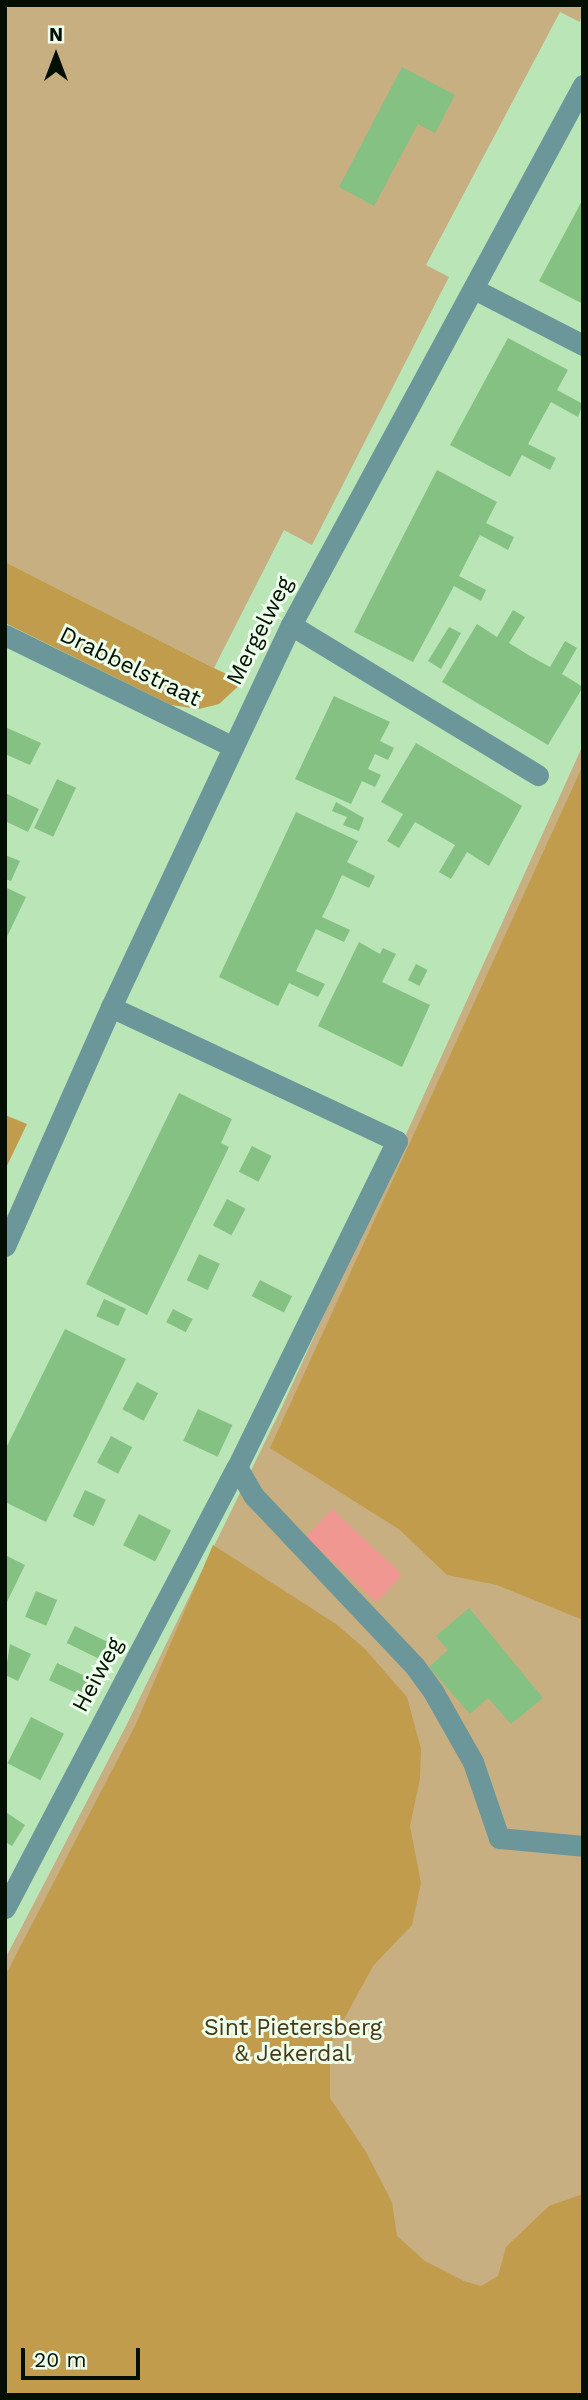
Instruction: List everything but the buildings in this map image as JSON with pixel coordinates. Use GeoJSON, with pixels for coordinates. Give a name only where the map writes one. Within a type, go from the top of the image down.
{"type":"FeatureCollection","features":[{"type":"Feature","properties":{"kind":"street","name":"Mergelweg"},"geometry":{"type":"LineString","coordinates":[[5,1246],[111,1007],[291,625],[583,85]]}},
{"type":"Feature","properties":{"kind":"street"},"geometry":{"type":"LineString","coordinates":[[474,289],[583,345]]}},
{"type":"Feature","properties":{"kind":"street"},"geometry":{"type":"LineString","coordinates":[[291,625],[538,775]]}},
{"type":"Feature","properties":{"kind":"street","name":"Drabbelstraat"},"geometry":{"type":"LineString","coordinates":[[5,635],[232,746]]}},
{"type":"Feature","properties":{"kind":"street","name":"Heiweg"},"geometry":{"type":"LineString","coordinates":[[5,1908],[237,1467],[397,1141],[111,1007]]}},
{"type":"Feature","properties":{"kind":"street"},"geometry":{"type":"LineString","coordinates":[[237,1467],[253,1495],[427,1683],[472,1762],[499,1838],[583,1846]]}},
{"type":"Feature","properties":{"kind":"green space"},"geometry":{"type":"Polygon","coordinates":[[[5,5],[583,7],[580,22],[560,12],[426,265],[449,277],[312,545],[284,530],[214,668],[5,562],[5,5]]]}},
{"type":"Feature","properties":{"kind":"green space"},"geometry":{"type":"Polygon","coordinates":[[[5,562],[243,682],[219,704],[199,709],[171,705],[5,623],[5,562]]]}},
{"type":"Feature","properties":{"kind":"green space","name":"Sint Pietersberg & Jekerdal"},"geometry":{"type":"Polygon","coordinates":[[[583,745],[583,2395],[5,2395],[5,1959],[126,1726],[282,1407],[583,745]]]}},
{"type":"Feature","properties":{"kind":"green space"},"geometry":{"type":"Polygon","coordinates":[[[583,765],[583,1620],[497,1585],[447,1575],[400,1530],[270,1448],[583,765]]]}},
{"type":"Feature","properties":{"kind":"green space"},"geometry":{"type":"Polygon","coordinates":[[[5,1115],[27,1124],[5,1170],[5,1115]]]}},
{"type":"Feature","properties":{"kind":"green space"},"geometry":{"type":"Polygon","coordinates":[[[213,1545],[336,1624],[365,1649],[407,1697],[421,1749],[420,1779],[410,1826],[421,1883],[412,1925],[373,1966],[330,2045],[330,2098],[366,2152],[392,2202],[397,2236],[425,2261],[464,2281],[481,2286],[498,2276],[506,2247],[549,2206],[583,2194],[583,2395],[5,2395],[5,1976],[135,1726],[213,1545]]]}},
{"type":"Feature","properties":{"kind":"shaded area"},"geometry":{"type":"Polygon","coordinates":[[[332,1509],[402,1574],[376,1602],[306,1537],[332,1509]]]}}]}
